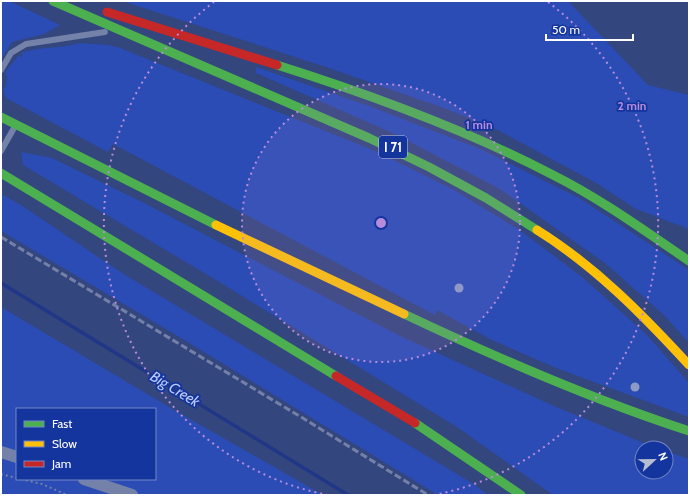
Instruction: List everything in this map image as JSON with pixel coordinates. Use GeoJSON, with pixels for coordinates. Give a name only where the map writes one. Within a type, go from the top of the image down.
{"type":"FeatureCollection","features":[{"type":"Feature","properties":{"kind":"highway","name":"I 71"},"geometry":{"type":"LineString","coordinates":[[53,1],[118,30],[353,128],[438,170],[483,195],[550,238],[586,265],[649,323],[689,366]]}},
{"type":"Feature","properties":{"kind":"highway"},"geometry":{"type":"LineString","coordinates":[[74,1],[88,6]]}},
{"type":"Feature","properties":{"kind":"highway"},"geometry":{"type":"LineString","coordinates":[[101,10],[316,79],[439,122],[554,175],[627,220],[689,262]]}},
{"type":"Feature","properties":{"kind":"highway"},"geometry":{"type":"LineString","coordinates":[[1,117],[276,254],[422,323],[549,380],[645,417],[689,431]]}},
{"type":"Feature","properties":{"kind":"highway"},"geometry":{"type":"LineString","coordinates":[[1,173],[424,429],[521,495]]}},
{"type":"Feature","properties":{"kind":"street"},"geometry":{"type":"LineString","coordinates":[[1,452],[16,457]]}},
{"type":"Feature","properties":{"kind":"street"},"geometry":{"type":"LineString","coordinates":[[87,480],[132,495]]}},
{"type":"Feature","properties":{"kind":"lane"},"geometry":{"type":"LineString","coordinates":[[1,70],[11,53],[26,44],[118,30]]}},
{"type":"Feature","properties":{"kind":"lane"},"geometry":{"type":"LineString","coordinates":[[1,151],[16,125]]}},
{"type":"Feature","properties":{"kind":"path"},"geometry":{"type":"LineString","coordinates":[[1,474],[16,478]]}},
{"type":"Feature","properties":{"kind":"path"},"geometry":{"type":"LineString","coordinates":[[25,480],[42,484],[67,495]]}},
{"type":"Feature","properties":{"kind":"shaded area"},"geometry":{"type":"Polygon","coordinates":[[[1,1],[9,1],[60,25],[44,34],[12,42],[1,60],[1,1]]]}},
{"type":"Feature","properties":{"kind":"shaded area"},"geometry":{"type":"Polygon","coordinates":[[[122,1],[568,1],[648,85],[689,95],[689,229],[636,209],[598,184],[494,128],[441,107],[326,67],[122,1]]]}},
{"type":"Feature","properties":{"kind":"shaded area"},"geometry":{"type":"Polygon","coordinates":[[[80,43],[109,45],[120,48],[375,151],[454,190],[518,229],[581,276],[647,335],[689,383],[689,417],[556,368],[490,339],[437,310],[435,315],[113,144],[108,152],[6,98],[3,89],[6,86],[7,76],[5,72],[19,55],[20,57],[23,55],[21,53],[36,49],[80,43]]]}},
{"type":"Feature","properties":{"kind":"shaded area"},"geometry":{"type":"Polygon","coordinates":[[[256,67],[369,106],[480,149],[579,198],[689,270],[689,343],[664,315],[605,263],[500,189],[395,134],[256,73],[256,67]]]}},
{"type":"Feature","properties":{"kind":"shaded area"},"geometry":{"type":"Polygon","coordinates":[[[21,152],[52,158],[144,203],[400,336],[554,406],[637,440],[634,440],[634,480],[674,480],[674,454],[689,459],[689,495],[553,495],[457,427],[216,280],[23,165],[21,152]]]}},
{"type":"Feature","properties":{"kind":"shaded area"},"geometry":{"type":"Polygon","coordinates":[[[1,194],[21,205],[122,273],[472,483],[488,495],[438,495],[176,335],[1,231],[1,194]]]}},
{"type":"Feature","properties":{"kind":"shaded area"},"geometry":{"type":"Polygon","coordinates":[[[1,307],[169,407],[323,495],[1,495],[1,307]]]}},
{"type":"Feature","properties":{"kind":"waterway","name":"Big Creek"},"geometry":{"type":"LineString","coordinates":[[1,283],[348,495]]}},
{"type":"Feature","properties":{"kind":"railway"},"geometry":{"type":"LineString","coordinates":[[1,237],[428,495]]}},
{"type":"Feature","properties":{"kind":"traffic: fast"},"geometry":{"type":"LineString","coordinates":[[53,1],[369,138],[429,167],[486,198],[537,230]]}},
{"type":"Feature","properties":{"kind":"traffic: fast"},"geometry":{"type":"LineString","coordinates":[[277,65],[348,88],[418,114],[520,158],[588,194],[689,261]]}},
{"type":"Feature","properties":{"kind":"traffic: fast"},"geometry":{"type":"LineString","coordinates":[[1,117],[216,225]]}},
{"type":"Feature","properties":{"kind":"traffic: fast"},"geometry":{"type":"LineString","coordinates":[[1,173],[336,376]]}},
{"type":"Feature","properties":{"kind":"traffic: fast"},"geometry":{"type":"LineString","coordinates":[[404,314],[580,392],[689,431]]}},
{"type":"Feature","properties":{"kind":"traffic: fast"},"geometry":{"type":"LineString","coordinates":[[415,423],[521,495]]}},
{"type":"Feature","properties":{"kind":"traffic: slow"},"geometry":{"type":"LineString","coordinates":[[216,225],[404,314]]}},
{"type":"Feature","properties":{"kind":"traffic: slow"},"geometry":{"type":"LineString","coordinates":[[537,230],[579,259],[618,292],[689,365]]}},
{"type":"Feature","properties":{"kind":"traffic: jam"},"geometry":{"type":"LineString","coordinates":[[107,12],[277,65]]}},
{"type":"Feature","properties":{"kind":"traffic: jam"},"geometry":{"type":"LineString","coordinates":[[336,376],[415,423]]}}]}
